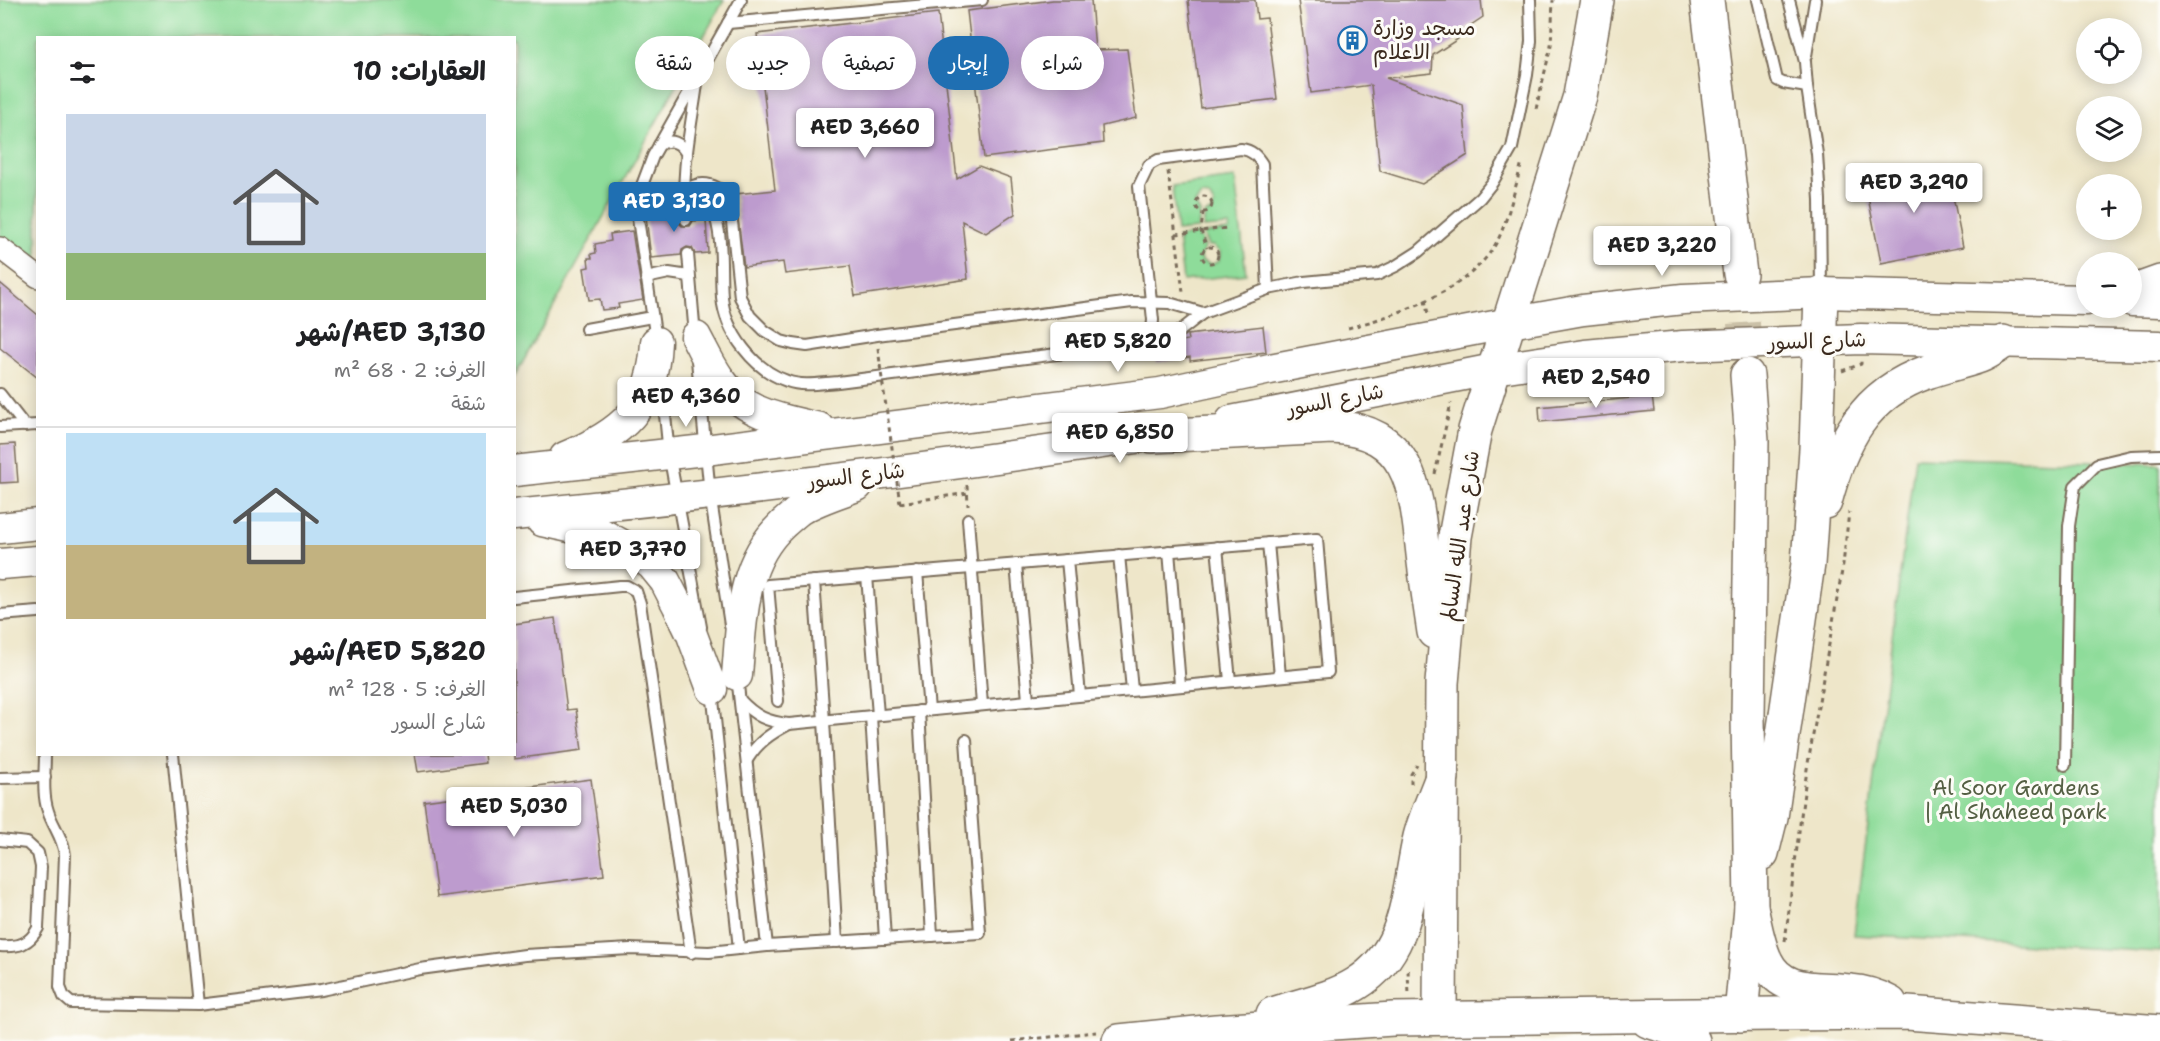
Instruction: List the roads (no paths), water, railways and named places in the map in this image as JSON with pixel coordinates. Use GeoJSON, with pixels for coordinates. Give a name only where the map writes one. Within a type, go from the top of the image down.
{"type":"FeatureCollection","features":[{"type":"Feature","properties":{"kind":"main road","name":"شارع عبد الله السالم"},"geometry":{"type":"LineString","coordinates":[[1440,1029],[1442,683],[1455,537],[1475,430],[1580,96],[1597,0]]}},
{"type":"Feature","properties":{"kind":"main road"},"geometry":{"type":"LineString","coordinates":[[1707,0],[1740,274]]}},
{"type":"Feature","properties":{"kind":"main road","name":"شارع السور"},"geometry":{"type":"LineString","coordinates":[[523,470],[705,450],[1160,393],[1270,369],[1510,323],[1583,310],[1683,299],[1821,293],[2076,300]]}},
{"type":"Feature","properties":{"kind":"main road"},"geometry":{"type":"LineString","coordinates":[[1821,293],[1808,564],[1769,832],[1751,891],[1765,959],[1774,974],[1801,988],[1863,992],[1886,1000],[1907,1013]]}},
{"type":"Feature","properties":{"kind":"main road"},"geometry":{"type":"LineString","coordinates":[[2142,301],[2160,302]]}},
{"type":"Feature","properties":{"kind":"main road"},"geometry":{"type":"LineString","coordinates":[[523,470],[588,447],[608,437],[624,424],[636,409],[648,387],[655,362],[654,329]]}},
{"type":"Feature","properties":{"kind":"main road"},"geometry":{"type":"LineString","coordinates":[[696,337],[718,377],[735,398],[747,407],[762,414],[840,432]]}},
{"type":"Feature","properties":{"kind":"main road","name":"شارع السور"},"geometry":{"type":"LineString","coordinates":[[516,515],[678,498],[1152,436],[1494,369],[1585,355],[1672,347],[1820,339],[2160,346]]}},
{"type":"Feature","properties":{"kind":"main road"},"geometry":{"type":"LineString","coordinates":[[1808,564],[1839,457],[1853,429],[1866,411],[1880,397],[1899,384],[1925,373],[1982,355],[2003,342]]}},
{"type":"Feature","properties":{"kind":"main road"},"geometry":{"type":"LineString","coordinates":[[1740,1028],[1751,891],[1748,717],[1752,441],[1747,375]]}},
{"type":"Feature","properties":{"kind":"main road"},"geometry":{"type":"LineString","coordinates":[[1152,436],[1333,427],[1363,432],[1387,446],[1405,467],[1416,496],[1442,683]]}},
{"type":"Feature","properties":{"kind":"main road"},"geometry":{"type":"LineString","coordinates":[[730,688],[744,594],[751,571],[761,551],[775,532],[800,510],[835,494],[906,469]]}},
{"type":"Feature","properties":{"kind":"main road"},"geometry":{"type":"LineString","coordinates":[[516,515],[602,534],[635,552],[652,565],[665,581],[678,606],[730,688]]}},
{"type":"Feature","properties":{"kind":"main road"},"geometry":{"type":"LineString","coordinates":[[0,528],[36,524]]}},
{"type":"Feature","properties":{"kind":"main road"},"geometry":{"type":"LineString","coordinates":[[0,564],[36,561]]}},
{"type":"Feature","properties":{"kind":"main road"},"geometry":{"type":"LineString","coordinates":[[1216,1031],[1324,998],[1355,985],[1380,966],[1395,944],[1403,923],[1420,836],[1442,777]]}},
{"type":"Feature","properties":{"kind":"main road"},"geometry":{"type":"LineString","coordinates":[[1119,1041],[1344,1021],[1440,1029],[1553,1017],[1610,1016],[1740,1028],[1907,1013],[2160,1032]]}},
{"type":"Feature","properties":{"kind":"main road"},"geometry":{"type":"LineString","coordinates":[[1610,1016],[1654,1022],[1674,1029],[1693,1041]]}},
{"type":"Feature","properties":{"kind":"main road"},"geometry":{"type":"LineString","coordinates":[[1483,1041],[1510,1027],[1553,1017]]}},
{"type":"Feature","properties":{"kind":"street"},"geometry":{"type":"LineString","coordinates":[[0,248],[36,275]]}},
{"type":"Feature","properties":{"kind":"street"},"geometry":{"type":"LineString","coordinates":[[2142,285],[2160,279]]}},
{"type":"Feature","properties":{"kind":"lane"},"geometry":{"type":"LineString","coordinates":[[714,48],[741,0]]}},
{"type":"Feature","properties":{"kind":"lane"},"geometry":{"type":"LineString","coordinates":[[728,23],[982,0]]}},
{"type":"Feature","properties":{"kind":"lane"},"geometry":{"type":"LineString","coordinates":[[696,90],[684,191],[686,219],[696,209],[702,208],[708,210],[716,219],[722,300],[729,325],[742,346],[771,374],[788,382],[802,384],[838,382],[1151,342],[1180,331],[1203,313],[1268,289],[1314,281],[1361,278],[1377,275],[1396,266],[1418,252],[1480,198],[1492,183],[1512,148],[1527,75],[1531,41],[1530,0]]}},
{"type":"Feature","properties":{"kind":"lane"},"geometry":{"type":"LineString","coordinates":[[1758,0],[1777,80],[1807,87]]}},
{"type":"Feature","properties":{"kind":"lane"},"geometry":{"type":"LineString","coordinates":[[1789,0],[1805,62],[1818,166],[1821,293]]}},
{"type":"Feature","properties":{"kind":"lane"},"geometry":{"type":"LineString","coordinates":[[1805,62],[1815,0]]}},
{"type":"Feature","properties":{"kind":"lane"},"geometry":{"type":"LineString","coordinates":[[690,90],[658,145],[641,188],[637,212],[669,454],[678,498],[730,688],[747,760],[767,946]]}},
{"type":"Feature","properties":{"kind":"lane"},"geometry":{"type":"LineString","coordinates":[[658,145],[670,141],[675,142],[681,145],[687,155]]}},
{"type":"Feature","properties":{"kind":"lane"},"geometry":{"type":"LineString","coordinates":[[1151,342],[1153,320],[1139,186],[1149,165],[1158,160],[1241,149],[1248,150],[1257,156],[1262,164],[1268,289]]}},
{"type":"Feature","properties":{"kind":"lane"},"geometry":{"type":"LineString","coordinates":[[684,191],[696,184],[710,184],[723,191],[730,203],[740,297],[750,316],[765,331],[781,341],[793,344],[807,346],[1132,302],[1184,306],[1203,313]]}},
{"type":"Feature","properties":{"kind":"lane"},"geometry":{"type":"LineString","coordinates":[[688,254],[705,450],[730,688],[739,949]]}},
{"type":"Feature","properties":{"kind":"lane"},"geometry":{"type":"LineString","coordinates":[[646,278],[669,273],[689,276]]}},
{"type":"Feature","properties":{"kind":"lane"},"geometry":{"type":"LineString","coordinates":[[586,329],[654,329]]}},
{"type":"Feature","properties":{"kind":"lane"},"geometry":{"type":"LineString","coordinates":[[0,394],[25,426]]}},
{"type":"Feature","properties":{"kind":"lane"},"geometry":{"type":"LineString","coordinates":[[0,427],[36,425]]}},
{"type":"Feature","properties":{"kind":"lane"},"geometry":{"type":"LineString","coordinates":[[2065,765],[2069,526],[2075,486],[2097,464],[2131,456],[2160,455]]}},
{"type":"Feature","properties":{"kind":"lane"},"geometry":{"type":"LineString","coordinates":[[968,519],[982,705]]}},
{"type":"Feature","properties":{"kind":"lane"},"geometry":{"type":"LineString","coordinates":[[730,688],[760,718],[774,723],[789,724],[1328,672],[1317,539],[768,585],[778,701]]}},
{"type":"Feature","properties":{"kind":"lane"},"geometry":{"type":"LineString","coordinates":[[1268,543],[1280,676]]}},
{"type":"Feature","properties":{"kind":"lane"},"geometry":{"type":"LineString","coordinates":[[1217,547],[1230,681]]}},
{"type":"Feature","properties":{"kind":"lane"},"geometry":{"type":"LineString","coordinates":[[1169,551],[1180,685]]}},
{"type":"Feature","properties":{"kind":"lane"},"geometry":{"type":"LineString","coordinates":[[1119,555],[1132,690]]}},
{"type":"Feature","properties":{"kind":"lane"},"geometry":{"type":"LineString","coordinates":[[1067,560],[1080,695]]}},
{"type":"Feature","properties":{"kind":"lane"},"geometry":{"type":"LineString","coordinates":[[1016,564],[1028,700]]}},
{"type":"Feature","properties":{"kind":"lane"},"geometry":{"type":"LineString","coordinates":[[917,572],[932,936]]}},
{"type":"Feature","properties":{"kind":"lane"},"geometry":{"type":"LineString","coordinates":[[867,576],[885,939]]}},
{"type":"Feature","properties":{"kind":"lane"},"geometry":{"type":"LineString","coordinates":[[813,581],[837,942]]}},
{"type":"Feature","properties":{"kind":"lane"},"geometry":{"type":"LineString","coordinates":[[516,597],[620,586],[627,586],[636,591],[640,603],[691,952]]}},
{"type":"Feature","properties":{"kind":"lane"},"geometry":{"type":"LineString","coordinates":[[0,615],[36,612]]}},
{"type":"Feature","properties":{"kind":"lane"},"geometry":{"type":"LineString","coordinates":[[747,760],[755,747],[765,738],[789,724]]}},
{"type":"Feature","properties":{"kind":"lane"},"geometry":{"type":"LineString","coordinates":[[45,756],[47,808],[62,837],[65,855],[60,987],[64,997],[76,1004],[198,1005],[321,990],[420,969],[525,956],[630,949],[691,952],[980,933],[966,740]]}},
{"type":"Feature","properties":{"kind":"lane"},"geometry":{"type":"LineString","coordinates":[[173,756],[198,1005]]}},
{"type":"Feature","properties":{"kind":"lane"},"geometry":{"type":"LineString","coordinates":[[0,778],[45,777]]}},
{"type":"Feature","properties":{"kind":"lane"},"geometry":{"type":"LineString","coordinates":[[0,840],[27,843],[38,853],[40,867],[38,928],[34,935],[23,944],[16,947],[0,946]]}},
{"type":"Feature","properties":{"kind":"tunnel"},"geometry":{"type":"LineString","coordinates":[[1740,274],[1747,373]]}},
{"type":"Feature","properties":{"kind":"place","name":"مسجد وزارة الاعلام"},"geometry":{"type":"Point","coordinates":[1352,40]}},
{"type":"Feature","properties":{"kind":"park label","name":"Al Soor Gardens | Al Shaheed park"},"geometry":{"type":"Point","coordinates":[2016,800]}}]}
